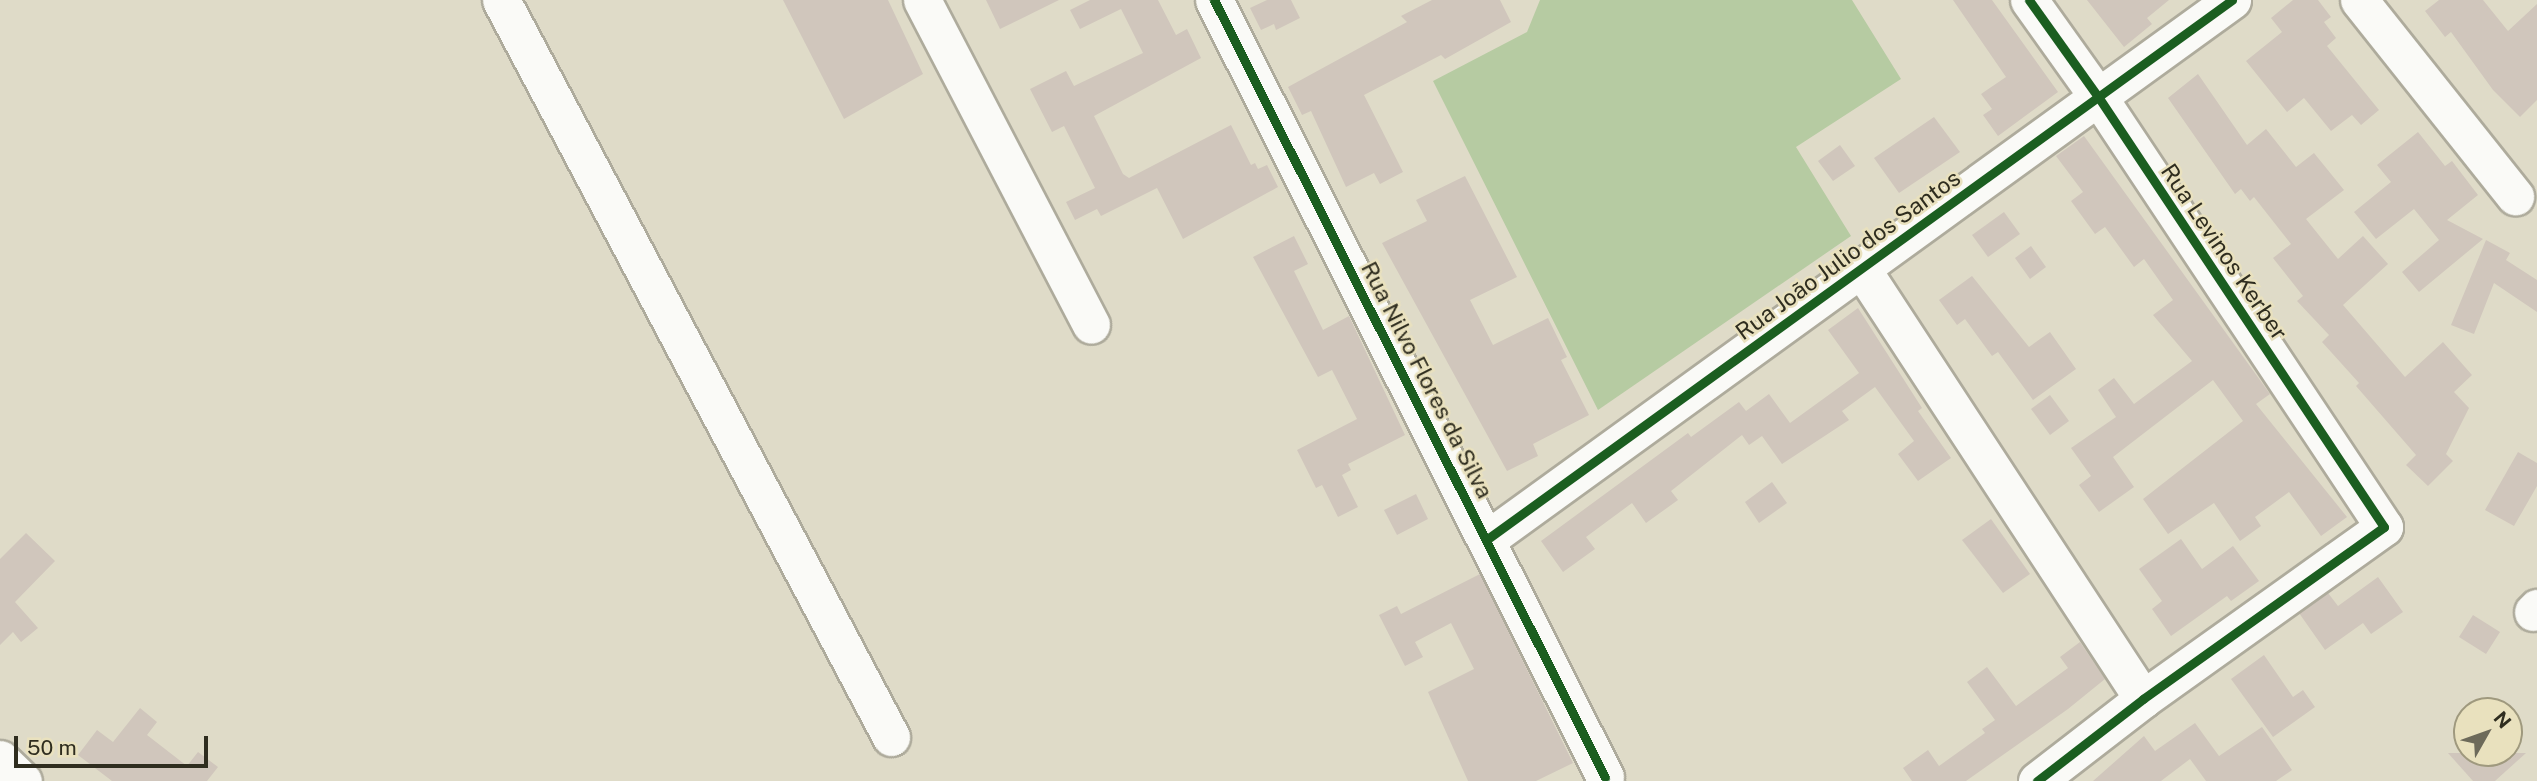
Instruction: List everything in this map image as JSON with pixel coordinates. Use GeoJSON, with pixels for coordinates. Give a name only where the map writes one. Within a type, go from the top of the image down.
{"type":"FeatureCollection","features":[{"type":"Feature","properties":{"kind":"street"},"geometry":{"type":"LineString","coordinates":[[501,0],[891,737]]}},
{"type":"Feature","properties":{"kind":"street"},"geometry":{"type":"LineString","coordinates":[[922,0],[1091,324]]}},
{"type":"Feature","properties":{"kind":"street","name":"Rua Nilvo Flores da Silva"},"geometry":{"type":"LineString","coordinates":[[1214,0],[1605,777]]}},
{"type":"Feature","properties":{"kind":"street","name":"Rua Levinos Kerber"},"geometry":{"type":"LineString","coordinates":[[2029,0],[2099,98],[2384,527],[2143,699]]}},
{"type":"Feature","properties":{"kind":"street","name":"Rua João Julio dos Santos"},"geometry":{"type":"LineString","coordinates":[[1486,540],[2232,0]]}},
{"type":"Feature","properties":{"kind":"street"},"geometry":{"type":"LineString","coordinates":[[2359,0],[2515,195]]}},
{"type":"Feature","properties":{"kind":"street"},"geometry":{"type":"LineString","coordinates":[[1861,268],[2143,699],[2037,781]]}},
{"type":"Feature","properties":{"kind":"street"},"geometry":{"type":"LineString","coordinates":[[0,760],[23,781]]}},
{"type":"Feature","properties":{"kind":"green space"},"geometry":{"type":"Polygon","coordinates":[[[1540,0],[1852,0],[1901,79],[1796,147],[1851,236],[1598,410],[1433,81],[1527,32],[1540,0]]]}},
{"type":"Feature","properties":{"kind":"building"},"geometry":{"type":"Polygon","coordinates":[[[783,0],[888,0],[923,74],[844,119],[783,0]]]}},
{"type":"Feature","properties":{"kind":"building"},"geometry":{"type":"Polygon","coordinates":[[[986,0],[1059,0],[1000,29],[986,0]]]}},
{"type":"Feature","properties":{"kind":"building"},"geometry":{"type":"Polygon","coordinates":[[[1090,0],[1158,0],[1176,35],[1187,29],[1201,58],[1094,116],[1123,174],[1129,178],[1231,125],[1251,165],[1255,163],[1258,169],[1267,165],[1278,187],[1183,239],[1157,188],[1101,216],[1097,209],[1075,220],[1066,202],[1095,188],[1064,126],[1052,132],[1030,89],[1066,71],[1074,86],[1143,53],[1121,9],[1080,29],[1070,10],[1090,0]]]}},
{"type":"Feature","properties":{"kind":"building"},"geometry":{"type":"Polygon","coordinates":[[[1267,0],[1291,0],[1300,18],[1276,30],[1274,24],[1261,30],[1250,8],[1267,0]]]}},
{"type":"Feature","properties":{"kind":"building"},"geometry":{"type":"Polygon","coordinates":[[[1432,0],[1500,0],[1511,22],[1445,59],[1441,55],[1364,95],[1403,172],[1380,184],[1374,173],[1346,187],[1311,111],[1302,115],[1288,87],[1407,22],[1401,16],[1432,0]]]}},
{"type":"Feature","properties":{"kind":"building"},"geometry":{"type":"Polygon","coordinates":[[[1953,0],[1992,0],[2058,92],[1998,136],[1983,115],[1992,109],[1981,94],[2006,77],[1953,0]]]}},
{"type":"Feature","properties":{"kind":"building"},"geometry":{"type":"Polygon","coordinates":[[[2087,0],[2169,0],[2147,18],[2152,24],[2124,47],[2087,0]]]}},
{"type":"Feature","properties":{"kind":"building"},"geometry":{"type":"Polygon","coordinates":[[[2293,0],[2318,0],[2331,17],[2324,22],[2336,38],[2327,46],[2379,110],[2361,125],[2352,115],[2331,131],[2304,98],[2287,112],[2246,61],[2282,32],[2271,18],[2293,0]]]}},
{"type":"Feature","properties":{"kind":"building"},"geometry":{"type":"Polygon","coordinates":[[[2439,0],[2483,0],[2508,31],[2537,4],[2537,100],[2520,117],[2493,90],[2451,32],[2445,37],[2425,11],[2439,0]]]}},
{"type":"Feature","properties":{"kind":"building"},"geometry":{"type":"Polygon","coordinates":[[[2198,74],[2247,145],[2266,129],[2296,167],[2314,153],[2344,190],[2306,219],[2338,259],[2363,236],[2388,264],[2343,305],[2405,377],[2443,342],[2472,375],[2454,392],[2469,408],[2446,454],[2453,461],[2428,486],[2406,465],[2416,455],[2356,386],[2359,383],[2322,342],[2329,335],[2297,301],[2303,296],[2273,258],[2291,244],[2254,197],[2250,201],[2241,189],[2235,194],[2168,98],[2198,74]]]}},
{"type":"Feature","properties":{"kind":"building"},"geometry":{"type":"Polygon","coordinates":[[[1934,117],[1960,152],[1899,193],[1874,158],[1934,117]]]}},
{"type":"Feature","properties":{"kind":"building"},"geometry":{"type":"Polygon","coordinates":[[[2418,132],[2445,166],[2452,161],[2478,195],[2447,220],[2483,239],[2419,292],[2402,272],[2439,240],[2414,209],[2376,239],[2354,212],[2391,182],[2377,165],[2418,132]]]}},
{"type":"Feature","properties":{"kind":"building"},"geometry":{"type":"Polygon","coordinates":[[[2084,136],[2270,394],[2256,404],[2347,517],[2321,536],[2289,492],[2255,517],[2261,526],[2240,541],[2214,503],[2168,534],[2143,499],[2243,421],[2213,380],[2113,457],[2134,487],[2099,512],[2079,485],[2091,476],[2071,448],[2116,417],[2098,390],[2114,378],[2134,404],[2192,361],[2153,315],[2173,300],[2144,259],[2134,267],[2105,227],[2095,234],[2071,201],[2083,192],[2056,156],[2084,136]]]}},
{"type":"Feature","properties":{"kind":"building"},"geometry":{"type":"Polygon","coordinates":[[[1840,145],[1855,166],[1833,181],[1818,161],[1840,145]]]}},
{"type":"Feature","properties":{"kind":"building"},"geometry":{"type":"Polygon","coordinates":[[[1465,176],[1517,277],[1470,300],[1493,345],[1548,318],[1567,357],[1561,360],[1589,415],[1533,444],[1538,456],[1507,471],[1382,243],[1427,221],[1416,200],[1465,176]]]}},
{"type":"Feature","properties":{"kind":"building"},"geometry":{"type":"Polygon","coordinates":[[[2004,212],[2020,234],[1988,257],[1972,235],[2004,212]]]}},
{"type":"Feature","properties":{"kind":"building"},"geometry":{"type":"Polygon","coordinates":[[[1294,236],[1308,264],[1294,271],[1323,330],[1349,316],[1405,435],[1348,464],[1351,470],[1342,475],[1358,507],[1338,517],[1322,485],[1316,488],[1297,450],[1357,419],[1332,370],[1318,377],[1253,257],[1294,236]]]}},
{"type":"Feature","properties":{"kind":"building"},"geometry":{"type":"Polygon","coordinates":[[[2486,240],[2510,253],[2506,260],[2537,280],[2537,312],[2494,283],[2474,334],[2451,325],[2486,240]]]}},
{"type":"Feature","properties":{"kind":"building"},"geometry":{"type":"Polygon","coordinates":[[[2031,246],[2046,267],[2030,279],[2015,258],[2031,246]]]}},
{"type":"Feature","properties":{"kind":"building"},"geometry":{"type":"Polygon","coordinates":[[[1972,276],[2029,347],[2050,332],[2076,369],[2033,400],[1998,352],[1992,356],[1965,319],[1957,325],[1939,300],[1972,276]]]}},
{"type":"Feature","properties":{"kind":"building"},"geometry":{"type":"Polygon","coordinates":[[[1858,308],[1922,408],[1918,411],[1951,458],[1918,481],[1898,454],[1914,441],[1875,387],[1842,411],[1849,420],[1782,464],[1762,436],[1749,445],[1742,435],[1671,491],[1678,500],[1646,523],[1632,503],[1586,537],[1595,549],[1563,572],[1541,541],[1688,433],[1691,437],[1739,402],[1746,411],[1769,394],[1790,423],[1859,373],[1828,330],[1858,308]]]}},
{"type":"Feature","properties":{"kind":"building"},"geometry":{"type":"Polygon","coordinates":[[[2050,395],[2069,421],[2050,435],[2031,409],[2050,395]]]}},
{"type":"Feature","properties":{"kind":"building"},"geometry":{"type":"Polygon","coordinates":[[[2518,452],[2537,463],[2537,486],[2514,526],[2485,510],[2518,452]]]}},
{"type":"Feature","properties":{"kind":"building"},"geometry":{"type":"Polygon","coordinates":[[[1772,482],[1787,503],[1759,523],[1745,502],[1772,482]]]}},
{"type":"Feature","properties":{"kind":"building"},"geometry":{"type":"Polygon","coordinates":[[[1416,494],[1428,519],[1397,535],[1384,510],[1416,494]]]}},
{"type":"Feature","properties":{"kind":"building"},"geometry":{"type":"Polygon","coordinates":[[[1991,519],[2030,574],[2003,593],[1962,540],[1991,519]]]}},
{"type":"Feature","properties":{"kind":"building"},"geometry":{"type":"Polygon","coordinates":[[[26,533],[55,561],[15,602],[38,628],[21,642],[13,632],[0,645],[0,559],[26,533]]]}},
{"type":"Feature","properties":{"kind":"building"},"geometry":{"type":"Polygon","coordinates":[[[2181,539],[2202,569],[2233,546],[2259,581],[2231,601],[2227,596],[2171,636],[2152,609],[2162,601],[2139,569],[2181,539]]]}},
{"type":"Feature","properties":{"kind":"building"},"geometry":{"type":"Polygon","coordinates":[[[1480,574],[1573,763],[1536,781],[1468,781],[1428,692],[1474,669],[1451,623],[1415,642],[1423,657],[1405,666],[1379,615],[1397,606],[1401,614],[1480,574]]]}},
{"type":"Feature","properties":{"kind":"building"},"geometry":{"type":"Polygon","coordinates":[[[2378,577],[2403,612],[2371,634],[2363,623],[2325,650],[2299,613],[2328,593],[2338,606],[2378,577]]]}},
{"type":"Feature","properties":{"kind":"building"},"geometry":{"type":"Polygon","coordinates":[[[2473,615],[2500,632],[2486,654],[2459,637],[2473,615]]]}},
{"type":"Feature","properties":{"kind":"building"},"geometry":{"type":"Polygon","coordinates":[[[2080,642],[2105,679],[2068,709],[1966,781],[1912,781],[1903,768],[1928,750],[1939,766],[1985,733],[1982,729],[1995,720],[1967,682],[1987,667],[2016,706],[2068,668],[2060,657],[2080,642]]]}},
{"type":"Feature","properties":{"kind":"building"},"geometry":{"type":"Polygon","coordinates":[[[2264,655],[2293,697],[2303,690],[2315,707],[2273,737],[2231,679],[2264,655]]]}},
{"type":"Feature","properties":{"kind":"building"},"geometry":{"type":"Polygon","coordinates":[[[140,708],[157,722],[147,735],[187,766],[198,752],[218,767],[207,781],[112,781],[78,755],[97,730],[113,742],[140,708]]]}},
{"type":"Feature","properties":{"kind":"building"},"geometry":{"type":"Polygon","coordinates":[[[2195,723],[2219,756],[2262,727],[2292,770],[2276,781],[2206,781],[2190,759],[2161,781],[2093,781],[2144,736],[2155,751],[2195,723]]]}},
{"type":"Feature","properties":{"kind":"building"},"geometry":{"type":"Polygon","coordinates":[[[2460,767],[2510,767],[2495,781],[2473,781],[2460,767]]]}},
{"type":"Feature","properties":{"kind":"cycle path"},"geometry":{"type":"LineString","coordinates":[[1214,0],[1605,777]]}},
{"type":"Feature","properties":{"kind":"cycle path"},"geometry":{"type":"LineString","coordinates":[[2029,0],[2099,98],[2384,527],[2143,699],[2037,781]]}},
{"type":"Feature","properties":{"kind":"cycle path"},"geometry":{"type":"LineString","coordinates":[[1486,540],[2232,0]]}}]}
